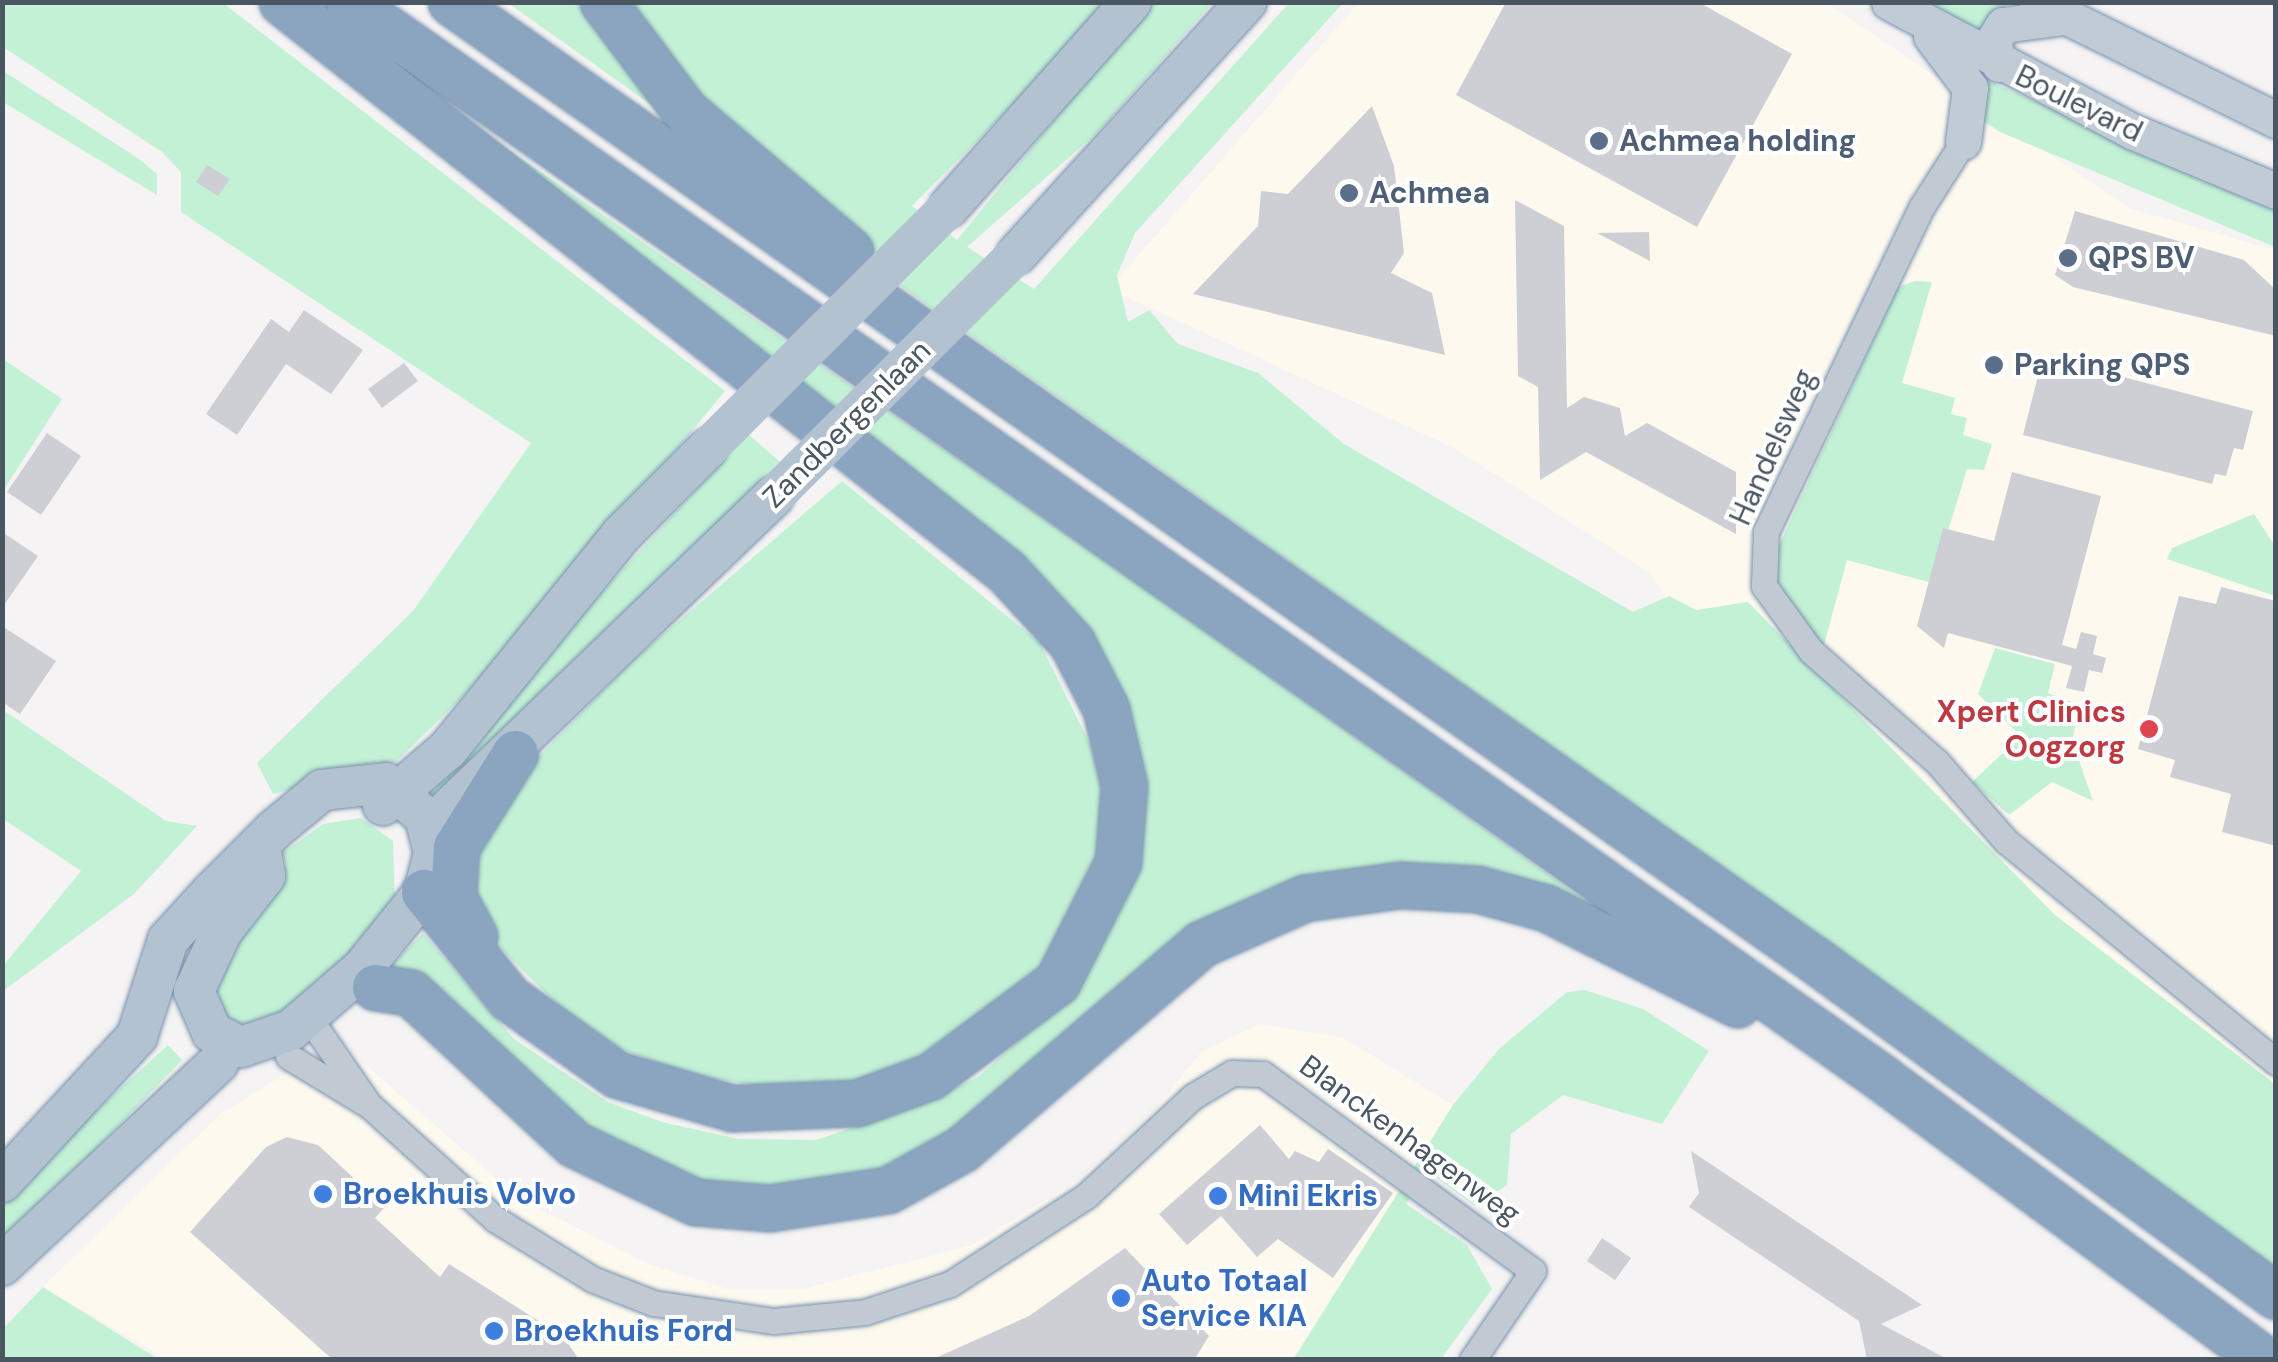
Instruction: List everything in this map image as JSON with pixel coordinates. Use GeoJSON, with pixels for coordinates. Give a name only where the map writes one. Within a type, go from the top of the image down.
{"type":"FeatureCollection","features":[{"type":"Feature","properties":{"kind":"highway"},"geometry":{"type":"LineString","coordinates":[[282,2],[1007,572],[1072,643],[1106,710],[1124,786],[1118,862],[1090,928],[1057,982],[931,1076],[856,1103],[732,1108],[616,1074],[509,998],[420,899]]}},
{"type":"Feature","properties":{"kind":"highway"},"geometry":{"type":"LineString","coordinates":[[349,2],[1882,1078],[2264,1360]]}},
{"type":"Feature","properties":{"kind":"highway"},"geometry":{"type":"LineString","coordinates":[[451,2],[2276,1296]]}},
{"type":"Feature","properties":{"kind":"highway"},"geometry":{"type":"LineString","coordinates":[[603,2],[686,112],[1114,470]]}},
{"type":"Feature","properties":{"kind":"highway"},"geometry":{"type":"LineString","coordinates":[[515,753],[462,828],[454,898],[550,1030]]}},
{"type":"Feature","properties":{"kind":"highway"},"geometry":{"type":"LineString","coordinates":[[375,986],[411,993],[574,1144],[694,1202],[770,1208],[888,1190],[962,1149],[1201,944],[1247,917],[1400,884],[1477,888],[1546,908],[1882,1078]]}},
{"type":"Feature","properties":{"kind":"main road"},"geometry":{"type":"LineString","coordinates":[[390,794],[461,726],[622,534],[949,207],[1131,2]]}},
{"type":"Feature","properties":{"kind":"main road","name":"Zandbergenlaan"},"geometry":{"type":"LineString","coordinates":[[430,827],[515,753],[1016,254],[1246,2]]}},
{"type":"Feature","properties":{"kind":"main road"},"geometry":{"type":"LineString","coordinates":[[1900,8],[1970,88],[1963,142]]}},
{"type":"Feature","properties":{"kind":"main road","name":"Boulevard"},"geometry":{"type":"LineString","coordinates":[[1900,8],[1998,64],[2276,191]]}},
{"type":"Feature","properties":{"kind":"main road"},"geometry":{"type":"LineString","coordinates":[[1998,64],[1993,41],[2003,24],[2050,10],[2276,120]]}},
{"type":"Feature","properties":{"kind":"main road"},"geometry":{"type":"LineString","coordinates":[[2,1182],[82,1101],[163,1007],[163,946],[334,784],[390,794],[430,827],[420,899],[305,1034]]}},
{"type":"Feature","properties":{"kind":"main road"},"geometry":{"type":"LineString","coordinates":[[390,794],[411,836],[405,887],[420,899]]}},
{"type":"Feature","properties":{"kind":"main road"},"geometry":{"type":"LineString","coordinates":[[214,1052],[198,1013],[195,981],[265,876],[263,851]]}},
{"type":"Feature","properties":{"kind":"main road"},"geometry":{"type":"LineString","coordinates":[[163,1007],[214,1052],[247,1068],[375,986]]}},
{"type":"Feature","properties":{"kind":"main road"},"geometry":{"type":"LineString","coordinates":[[2,1265],[214,1052]]}},
{"type":"Feature","properties":{"kind":"street","name":"Handelsweg"},"geometry":{"type":"LineString","coordinates":[[1963,142],[1898,262],[1766,531],[1764,586],[1811,650],[1937,762],[2006,842],[2276,1062]]}},
{"type":"Feature","properties":{"kind":"street","name":"Blanckenhagenweg"},"geometry":{"type":"LineString","coordinates":[[305,1034],[369,1105],[495,1219],[592,1279],[680,1310],[790,1320],[864,1312],[950,1284],[1086,1196],[1192,1097],[1232,1073],[1262,1074],[1293,1091],[1533,1271],[1472,1360]]}},
{"type":"Feature","properties":{"kind":"street","name":"Blanckenhagenweg"},"geometry":{"type":"LineString","coordinates":[[305,1034],[369,1105]]}},
{"type":"Feature","properties":{"kind":"shaded area"},"geometry":{"type":"Polygon","coordinates":[[[1359,2],[1827,3],[2129,208],[2275,250],[2275,1114],[1693,640],[1650,573],[1454,448],[1109,289],[1359,2]]]}},
{"type":"Feature","properties":{"kind":"shaded area"},"geometry":{"type":"Polygon","coordinates":[[[1259,1024],[1342,1037],[1453,1105],[1293,1359],[166,1359],[43,1287],[219,1115],[338,1041],[520,1199],[649,1264],[732,1290],[803,1289],[972,1245],[1078,1180],[1155,1110],[1201,1052],[1259,1024]]]}},
{"type":"Feature","properties":{"kind":"green space"},"geometry":{"type":"Polygon","coordinates":[[[2,3],[223,3],[725,391],[508,652],[397,761],[273,794],[257,763],[413,611],[531,443],[181,212],[181,172],[162,152],[3,47],[2,3]]]}},
{"type":"Feature","properties":{"kind":"green space"},"geometry":{"type":"Polygon","coordinates":[[[296,3],[1143,587],[1656,951],[1519,895],[1260,915],[991,1132],[873,1184],[704,1189],[603,1146],[387,970],[423,933],[514,1039],[608,1102],[662,1122],[738,1139],[816,1140],[922,1104],[978,1077],[1068,997],[1125,880],[1098,675],[296,3]]]}},
{"type":"Feature","properties":{"kind":"green space"},"geometry":{"type":"Polygon","coordinates":[[[508,3],[588,3],[667,116],[508,3]]]}},
{"type":"Feature","properties":{"kind":"green space"},"geometry":{"type":"Polygon","coordinates":[[[629,3],[1114,3],[912,206],[957,240],[1149,3],[1212,3],[1100,130],[967,247],[1034,289],[1289,3],[1343,3],[1135,233],[1117,275],[1128,322],[1149,310],[1178,344],[1258,373],[1344,444],[1633,612],[1669,596],[1696,610],[1748,602],[2054,914],[2275,1084],[2275,1278],[2050,1100],[860,257],[685,81],[629,3]]]}},
{"type":"Feature","properties":{"kind":"green space"},"geometry":{"type":"Polygon","coordinates":[[[1917,3],[2008,3],[1986,40],[1917,3]]]}},
{"type":"Feature","properties":{"kind":"green space"},"geometry":{"type":"Polygon","coordinates":[[[3,71],[139,159],[157,174],[157,195],[3,102],[3,71]]]}},
{"type":"Feature","properties":{"kind":"green space"},"geometry":{"type":"Polygon","coordinates":[[[1972,74],[2275,205],[2275,247],[2000,132],[1980,119],[1972,74]]]}},
{"type":"Feature","properties":{"kind":"green space"},"geometry":{"type":"Polygon","coordinates":[[[1915,281],[1932,282],[1902,383],[1955,398],[1951,414],[1967,418],[1963,435],[1992,444],[1984,470],[1967,469],[1932,583],[1847,560],[1824,645],[1765,576],[1898,287],[1915,281]]]}},
{"type":"Feature","properties":{"kind":"green space"},"geometry":{"type":"Polygon","coordinates":[[[3,359],[62,399],[3,491],[3,359]]]}},
{"type":"Feature","properties":{"kind":"green space"},"geometry":{"type":"Polygon","coordinates":[[[748,434],[780,462],[437,806],[421,788],[748,434]]]}},
{"type":"Feature","properties":{"kind":"green space"},"geometry":{"type":"Polygon","coordinates":[[[842,481],[1040,643],[1090,744],[1103,795],[1100,846],[1085,899],[1035,992],[882,1083],[790,1090],[693,1076],[621,1049],[564,1011],[485,933],[470,870],[484,813],[631,662],[842,481]]]}},
{"type":"Feature","properties":{"kind":"green space"},"geometry":{"type":"Polygon","coordinates":[[[2254,514],[2275,546],[2275,596],[2167,559],[2172,548],[2254,514]]]}},
{"type":"Feature","properties":{"kind":"green space"},"geometry":{"type":"Polygon","coordinates":[[[1995,648],[2055,664],[2048,693],[2080,705],[2072,740],[2093,801],[2052,782],[2009,815],[1972,782],[2021,736],[1978,694],[1995,648]]]}},
{"type":"Feature","properties":{"kind":"green space"},"geometry":{"type":"Polygon","coordinates":[[[3,710],[166,821],[197,826],[134,894],[3,991],[3,966],[81,871],[3,819],[3,710]]]}},
{"type":"Feature","properties":{"kind":"green space"},"geometry":{"type":"Polygon","coordinates":[[[361,818],[393,841],[395,904],[316,1000],[239,1028],[215,1009],[214,978],[286,866],[283,853],[323,824],[361,818]]]}},
{"type":"Feature","properties":{"kind":"green space"},"geometry":{"type":"Polygon","coordinates":[[[1585,990],[1643,1009],[1709,1051],[1662,1124],[1563,1095],[1511,1134],[1507,1185],[1475,1206],[1427,1171],[1406,1204],[1467,1245],[1492,1289],[1441,1359],[1293,1360],[1453,1105],[1499,1049],[1567,992],[1585,990]]]}},
{"type":"Feature","properties":{"kind":"green space"},"geometry":{"type":"Polygon","coordinates":[[[168,1045],[182,1060],[3,1245],[3,1195],[168,1045]]]}},
{"type":"Feature","properties":{"kind":"green space"},"geometry":{"type":"Polygon","coordinates":[[[43,1287],[158,1359],[3,1359],[3,1329],[43,1287]]]}},
{"type":"Feature","properties":{"kind":"building"},"geometry":{"type":"Polygon","coordinates":[[[1506,2],[1698,2],[1792,54],[1697,227],[1456,95],[1506,2]]]}},
{"type":"Feature","properties":{"kind":"building"},"geometry":{"type":"Polygon","coordinates":[[[1372,106],[1394,166],[1404,253],[1391,273],[1432,293],[1445,355],[1193,294],[1258,226],[1261,191],[1288,194],[1372,106]]]}},
{"type":"Feature","properties":{"kind":"building"},"geometry":{"type":"Polygon","coordinates":[[[207,165],[230,179],[218,196],[196,182],[207,165]]]}},
{"type":"Feature","properties":{"kind":"building"},"geometry":{"type":"Polygon","coordinates":[[[1515,200],[1564,226],[1567,408],[1584,397],[1620,408],[1625,436],[1647,423],[1736,472],[1736,534],[1586,452],[1540,480],[1538,387],[1518,376],[1515,200]]]}},
{"type":"Feature","properties":{"kind":"building"},"geometry":{"type":"Polygon","coordinates":[[[2075,211],[2244,260],[2276,290],[2276,336],[2073,287],[2055,275],[2075,211]]]}},
{"type":"Feature","properties":{"kind":"building"},"geometry":{"type":"Polygon","coordinates":[[[1649,232],[1650,261],[1597,233],[1649,232]]]}},
{"type":"Feature","properties":{"kind":"building"},"geometry":{"type":"Polygon","coordinates":[[[304,310],[363,350],[331,394],[286,364],[237,435],[206,414],[271,319],[289,332],[304,310]]]}},
{"type":"Feature","properties":{"kind":"building"},"geometry":{"type":"Polygon","coordinates":[[[2043,356],[2253,411],[2243,450],[2234,448],[2226,476],[2215,474],[2212,484],[2023,435],[2043,356]]]}},
{"type":"Feature","properties":{"kind":"building"},"geometry":{"type":"Polygon","coordinates":[[[404,363],[418,381],[382,408],[368,389],[404,363]]]}},
{"type":"Feature","properties":{"kind":"building"},"geometry":{"type":"Polygon","coordinates":[[[47,433],[81,456],[41,515],[7,492],[47,433]]]}},
{"type":"Feature","properties":{"kind":"building"},"geometry":{"type":"Polygon","coordinates":[[[2012,472],[2101,496],[2062,645],[2076,649],[2081,632],[2097,636],[2093,654],[2106,658],[2102,673],[2089,670],[2084,692],[2066,688],[2072,666],[1948,633],[1944,648],[1917,626],[1943,528],[1994,541],[2012,472]]]}},
{"type":"Feature","properties":{"kind":"building"},"geometry":{"type":"Polygon","coordinates":[[[2,532],[38,556],[2,608],[2,532]]]}},
{"type":"Feature","properties":{"kind":"building"},"geometry":{"type":"Polygon","coordinates":[[[2221,587],[2276,601],[2276,846],[2222,832],[2231,794],[2170,777],[2175,760],[2138,749],[2179,596],[2216,604],[2221,587]]]}},
{"type":"Feature","properties":{"kind":"building"},"geometry":{"type":"Polygon","coordinates":[[[2,626],[56,661],[20,714],[2,702],[2,626]]]}},
{"type":"Feature","properties":{"kind":"building"},"geometry":{"type":"Polygon","coordinates":[[[1260,1125],[1289,1159],[1295,1151],[1319,1162],[1328,1149],[1393,1193],[1333,1278],[1278,1239],[1257,1257],[1221,1216],[1187,1245],[1159,1214],[1260,1125]]]}},
{"type":"Feature","properties":{"kind":"building"},"geometry":{"type":"Polygon","coordinates":[[[287,1137],[318,1145],[385,1207],[375,1218],[440,1277],[449,1264],[564,1337],[579,1360],[334,1360],[190,1232],[266,1147],[287,1137]]]}},
{"type":"Feature","properties":{"kind":"building"},"geometry":{"type":"Polygon","coordinates":[[[1691,1151],[1922,1305],[1881,1324],[1949,1360],[1867,1360],[1859,1321],[1689,1207],[1699,1193],[1691,1151]]]}},
{"type":"Feature","properties":{"kind":"building"},"geometry":{"type":"Polygon","coordinates":[[[1602,1238],[1631,1258],[1615,1280],[1587,1261],[1602,1238]]]}},
{"type":"Feature","properties":{"kind":"building"},"geometry":{"type":"Polygon","coordinates":[[[1125,1248],[1209,1336],[1194,1360],[931,1360],[1029,1316],[1125,1248]]]}},
{"type":"Feature","properties":{"kind":"place","name":"Achmea holding"},"geometry":{"type":"Point","coordinates":[1599,141]}},
{"type":"Feature","properties":{"kind":"place","name":"Achmea"},"geometry":{"type":"Point","coordinates":[1349,193]}},
{"type":"Feature","properties":{"kind":"place","name":"QPS BV"},"geometry":{"type":"Point","coordinates":[2068,258]}},
{"type":"Feature","properties":{"kind":"place","name":"Parking QPS"},"geometry":{"type":"Point","coordinates":[1994,365]}},
{"type":"Feature","properties":{"kind":"place","name":"Xpert Clinics Oogzorg"},"geometry":{"type":"Point","coordinates":[2149,729]}},
{"type":"Feature","properties":{"kind":"place","name":"Broekhuis Volvo"},"geometry":{"type":"Point","coordinates":[323,1194]}},
{"type":"Feature","properties":{"kind":"place","name":"Mini Ekris"},"geometry":{"type":"Point","coordinates":[1218,1196]}},
{"type":"Feature","properties":{"kind":"place","name":"Auto Totaal Service KIA"},"geometry":{"type":"Point","coordinates":[1121,1298]}},
{"type":"Feature","properties":{"kind":"place","name":"Broekhuis Ford"},"geometry":{"type":"Point","coordinates":[494,1331]}}]}
